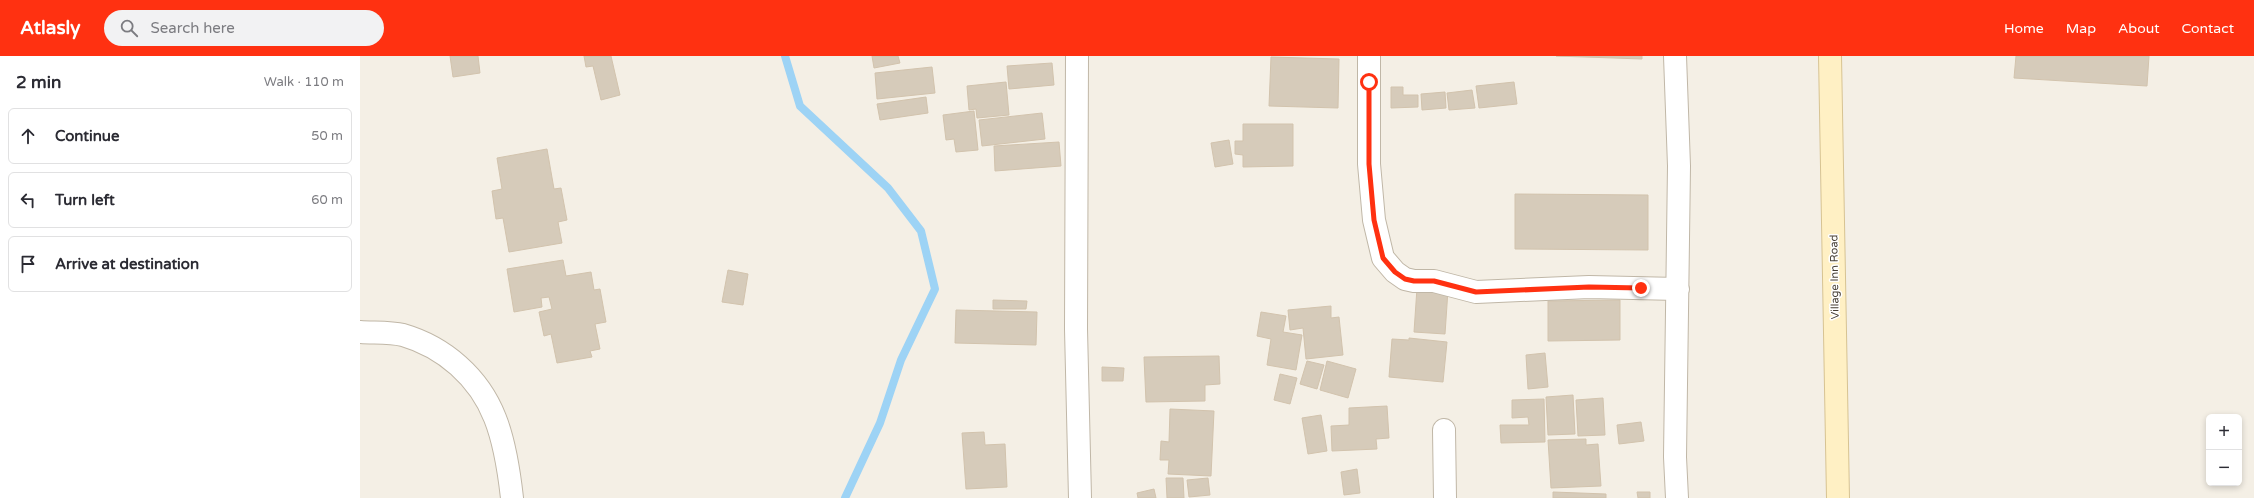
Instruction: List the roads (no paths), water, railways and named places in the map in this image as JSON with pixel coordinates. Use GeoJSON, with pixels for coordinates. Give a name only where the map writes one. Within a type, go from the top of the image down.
{"type":"FeatureCollection","features":[{"type":"Feature","properties":{"kind":"street"},"geometry":{"type":"LineString","coordinates":[[1077,56],[1076,329],[1080,498]]}},
{"type":"Feature","properties":{"kind":"street"},"geometry":{"type":"LineString","coordinates":[[1369,56],[1369,164],[1374,220],[1383,258],[1395,272],[1405,279],[1414,281],[1434,281],[1476,292],[1589,287],[1678,289]]}},
{"type":"Feature","properties":{"kind":"street"},"geometry":{"type":"LineString","coordinates":[[1675,56],[1679,166],[1675,457],[1676,498]]}},
{"type":"Feature","properties":{"kind":"street","name":"Village Inn Road"},"geometry":{"type":"LineString","coordinates":[[1830,56],[1838,498]]}},
{"type":"Feature","properties":{"kind":"street"},"geometry":{"type":"LineString","coordinates":[[360,332],[402,335],[431,346],[452,359],[473,380],[495,417],[507,463],[512,498]]}},
{"type":"Feature","properties":{"kind":"street"},"geometry":{"type":"LineString","coordinates":[[1444,430],[1445,498]]}},
{"type":"Feature","properties":{"kind":"waterway"},"geometry":{"type":"LineString","coordinates":[[785,56],[800,106],[888,188],[921,231],[935,289],[901,360],[880,423],[845,498]]}}]}
